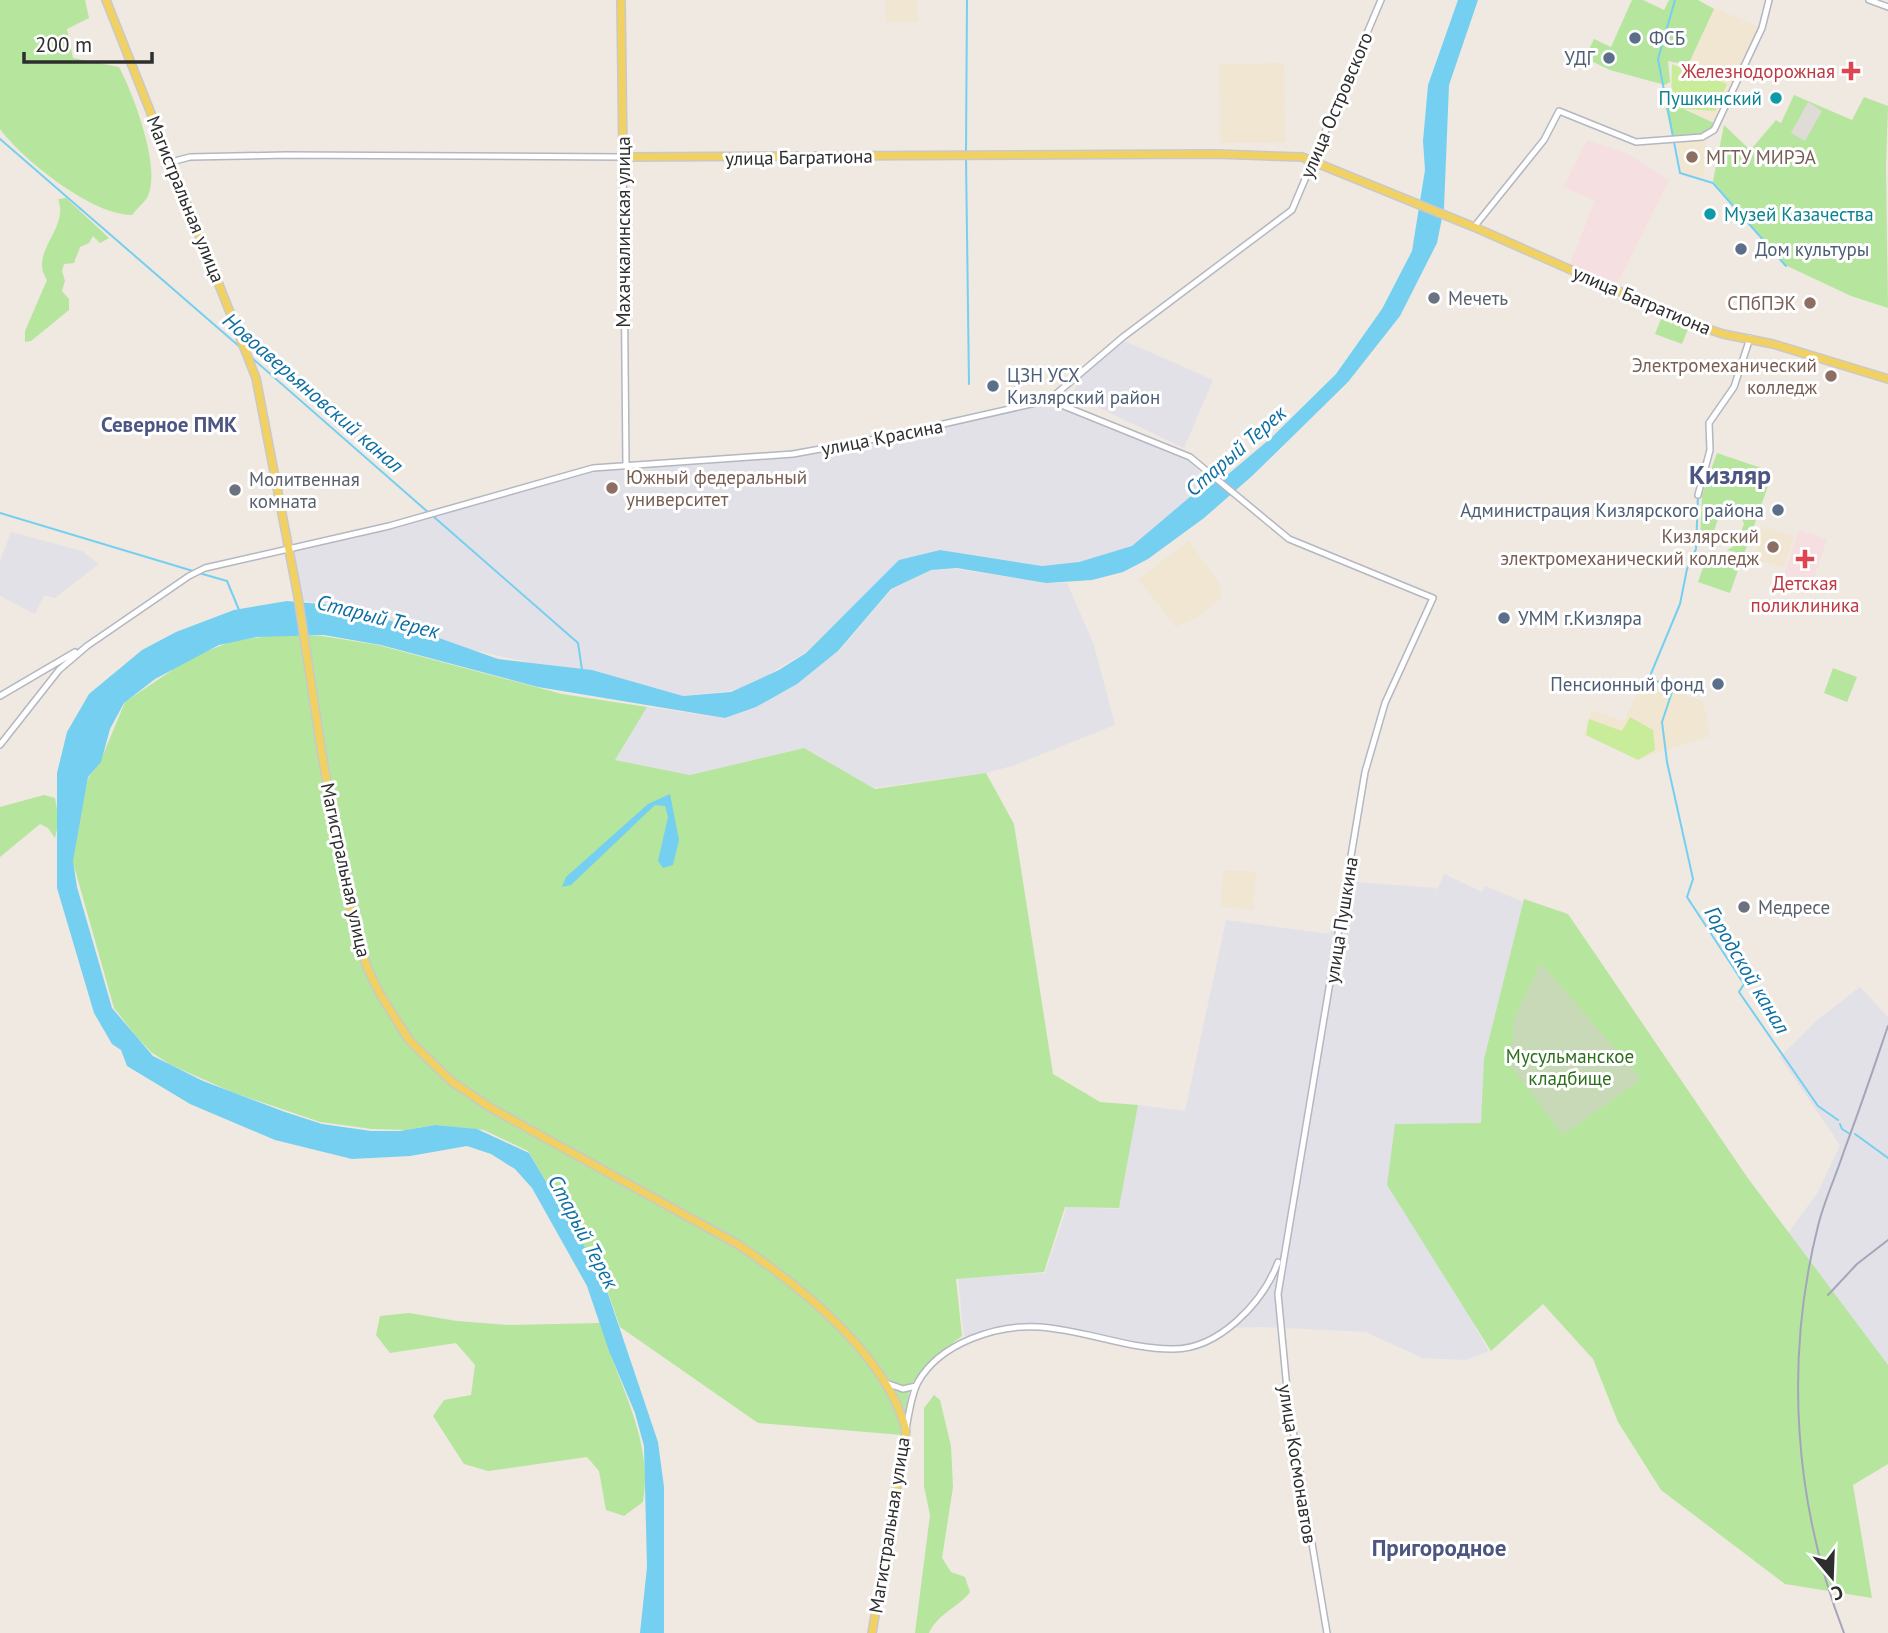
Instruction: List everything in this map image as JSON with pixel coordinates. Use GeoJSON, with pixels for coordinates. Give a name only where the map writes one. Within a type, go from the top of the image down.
{"type":"FeatureCollection","features":[{"type":"Feature","properties":{"kind":"main road","name":"Магистральная улица"},"geometry":{"type":"LineString","coordinates":[[106,0],[256,378],[299,597],[322,755],[359,946],[380,994],[409,1040],[436,1069],[491,1108],[739,1245],[775,1270],[804,1292],[826,1314],[883,1381],[902,1417],[906,1432],[872,1633]]}},
{"type":"Feature","properties":{"kind":"main road","name":"Махачкалинская улица"},"geometry":{"type":"LineString","coordinates":[[621,0],[623,157]]}},
{"type":"Feature","properties":{"kind":"main road","name":"улица Багратиона"},"geometry":{"type":"LineString","coordinates":[[623,157],[1216,154],[1302,157],[1474,227],[1693,324],[1888,379]]}},
{"type":"Feature","properties":{"kind":"street","name":"улица Островского"},"geometry":{"type":"LineString","coordinates":[[1292,210],[1381,0]]}},
{"type":"Feature","properties":{"kind":"street"},"geometry":{"type":"LineString","coordinates":[[1474,227],[1544,140],[1559,111],[1636,142],[1702,137],[1714,130],[1762,28],[1769,0]]}},
{"type":"Feature","properties":{"kind":"street"},"geometry":{"type":"LineString","coordinates":[[1869,0],[1888,7]]}},
{"type":"Feature","properties":{"kind":"street","name":"улица Багратиона"},"geometry":{"type":"LineString","coordinates":[[171,162],[190,157],[283,155],[623,157]]}},
{"type":"Feature","properties":{"kind":"street","name":"Махачкалинская улица"},"geometry":{"type":"LineString","coordinates":[[623,157],[626,464]]}},
{"type":"Feature","properties":{"kind":"street","name":"улица Красина"},"geometry":{"type":"LineString","coordinates":[[87,646],[197,572],[389,526],[593,468],[793,454],[886,437],[1049,400],[1123,337],[1292,210]]}},
{"type":"Feature","properties":{"kind":"street"},"geometry":{"type":"LineString","coordinates":[[1698,495],[1710,450],[1709,423],[1734,387],[1750,338]]}},
{"type":"Feature","properties":{"kind":"street","name":"улица Пушкина"},"geometry":{"type":"LineString","coordinates":[[1049,400],[1190,457],[1289,539],[1433,598],[1385,703],[1364,772],[1331,982],[1282,1253],[1278,1294]]}},
{"type":"Feature","properties":{"kind":"street"},"geometry":{"type":"LineString","coordinates":[[0,696],[87,646]]}},
{"type":"Feature","properties":{"kind":"street"},"geometry":{"type":"LineString","coordinates":[[0,746],[48,682],[87,646]]}},
{"type":"Feature","properties":{"kind":"street","name":"улица Пушкина"},"geometry":{"type":"LineString","coordinates":[[906,1432],[916,1386],[925,1372],[963,1341],[1028,1327],[1172,1349],[1196,1345],[1212,1339],[1241,1316],[1268,1284],[1282,1253]]}},
{"type":"Feature","properties":{"kind":"street","name":"улица Космонавтов"},"geometry":{"type":"LineString","coordinates":[[1278,1294],[1288,1405],[1327,1633]]}},
{"type":"Feature","properties":{"kind":"street"},"geometry":{"type":"LineString","coordinates":[[883,1381],[903,1389],[916,1386]]}},
{"type":"Feature","properties":{"kind":"shaded area"},"geometry":{"type":"Polygon","coordinates":[[[886,0],[917,0],[918,22],[886,22],[886,0]]]}},
{"type":"Feature","properties":{"kind":"shaded area"},"geometry":{"type":"Polygon","coordinates":[[[1695,0],[1760,27],[1715,124],[1665,100],[1693,44],[1695,0]]]}},
{"type":"Feature","properties":{"kind":"shaded area"},"geometry":{"type":"Polygon","coordinates":[[[1284,63],[1285,142],[1220,143],[1219,64],[1284,63]]]}},
{"type":"Feature","properties":{"kind":"shaded area"},"geometry":{"type":"Polygon","coordinates":[[[1808,102],[1822,111],[1805,141],[1791,133],[1808,102]]]}},
{"type":"Feature","properties":{"kind":"shaded area","name":"МГТУ МИРЭА"},"geometry":{"type":"Polygon","coordinates":[[[1706,139],[1704,178],[1681,172],[1677,141],[1706,139]]]}},
{"type":"Feature","properties":{"kind":"shaded area"},"geometry":{"type":"Polygon","coordinates":[[[1587,140],[1628,154],[1669,180],[1617,284],[1570,264],[1595,201],[1564,187],[1587,140]]]}},
{"type":"Feature","properties":{"kind":"shaded area"},"geometry":{"type":"Polygon","coordinates":[[[1125,341],[1213,380],[1184,448],[1072,395],[1083,371],[1125,341]]]}},
{"type":"Feature","properties":{"kind":"shaded area"},"geometry":{"type":"Polygon","coordinates":[[[1046,401],[1190,461],[1211,484],[1197,491],[1132,547],[1075,563],[1043,566],[940,550],[900,560],[806,652],[750,685],[730,691],[682,696],[591,670],[532,663],[468,649],[361,608],[297,600],[288,547],[342,533],[401,523],[600,467],[788,457],[1046,401]]]}},
{"type":"Feature","properties":{"kind":"shaded area","name":"Кизлярский электромеханический колледж"},"geometry":{"type":"Polygon","coordinates":[[[1763,526],[1794,536],[1783,568],[1752,558],[1763,526]]]}},
{"type":"Feature","properties":{"kind":"shaded area","name":"Детская поликлиника"},"geometry":{"type":"Polygon","coordinates":[[[1799,530],[1827,539],[1811,586],[1783,578],[1799,530]]]}},
{"type":"Feature","properties":{"kind":"shaded area"},"geometry":{"type":"Polygon","coordinates":[[[11,532],[82,551],[99,564],[55,598],[44,595],[35,614],[0,596],[0,561],[11,532]]]}},
{"type":"Feature","properties":{"kind":"shaded area"},"geometry":{"type":"Polygon","coordinates":[[[1189,541],[1218,582],[1222,597],[1201,615],[1176,627],[1138,579],[1189,541]]]}},
{"type":"Feature","properties":{"kind":"shaded area"},"geometry":{"type":"Polygon","coordinates":[[[957,569],[1046,583],[1067,583],[1094,645],[1115,725],[1015,765],[986,773],[873,788],[804,748],[690,775],[615,760],[647,707],[726,718],[756,707],[800,681],[839,651],[892,589],[930,570],[957,569]]]}},
{"type":"Feature","properties":{"kind":"shaded area"},"geometry":{"type":"Polygon","coordinates":[[[1643,682],[1703,701],[1710,736],[1638,759],[1584,735],[1591,710],[1624,721],[1643,682]]]}},
{"type":"Feature","properties":{"kind":"shaded area"},"geometry":{"type":"Polygon","coordinates":[[[1223,870],[1256,872],[1253,910],[1221,907],[1223,870]]]}},
{"type":"Feature","properties":{"kind":"shaded area"},"geometry":{"type":"Polygon","coordinates":[[[1444,874],[1482,892],[1485,886],[1526,903],[1487,1126],[1395,1184],[1489,1351],[1466,1360],[1422,1358],[1366,1332],[1264,1327],[1224,1328],[1203,1341],[1161,1347],[1031,1323],[964,1336],[958,1278],[1045,1273],[1067,1207],[1118,1209],[1138,1105],[1185,1111],[1226,920],[1329,934],[1356,882],[1437,888],[1435,895],[1444,874]]]}},
{"type":"Feature","properties":{"kind":"shaded area"},"geometry":{"type":"Polygon","coordinates":[[[1860,987],[1888,1017],[1888,1377],[1784,1239],[1818,1192],[1840,1145],[1780,1057],[1816,1021],[1860,987]]]}},
{"type":"Feature","properties":{"kind":"green space"},"geometry":{"type":"Polygon","coordinates":[[[0,0],[85,0],[89,18],[67,29],[73,58],[119,67],[132,95],[149,152],[151,186],[147,198],[132,215],[116,213],[98,206],[60,184],[25,156],[0,129],[0,0]]]}},
{"type":"Feature","properties":{"kind":"green space"},"geometry":{"type":"Polygon","coordinates":[[[1632,0],[1643,0],[1664,10],[1669,0],[1698,0],[1714,9],[1688,65],[1668,61],[1670,82],[1665,85],[1610,70],[1585,58],[1594,39],[1611,47],[1632,0]]]}},
{"type":"Feature","properties":{"kind":"green space"},"geometry":{"type":"Polygon","coordinates":[[[1672,64],[1684,69],[1685,66],[1727,84],[1715,111],[1671,108],[1672,64]]]}},
{"type":"Feature","properties":{"kind":"green space"},"geometry":{"type":"Polygon","coordinates":[[[1794,95],[1852,120],[1864,97],[1888,106],[1888,308],[1851,296],[1783,264],[1713,181],[1724,125],[1748,148],[1753,147],[1776,120],[1781,123],[1794,95]]]}},
{"type":"Feature","properties":{"kind":"green space"},"geometry":{"type":"Polygon","coordinates":[[[1664,100],[1716,124],[1703,136],[1673,139],[1664,100]]]}},
{"type":"Feature","properties":{"kind":"green space"},"geometry":{"type":"Polygon","coordinates":[[[66,198],[109,238],[100,243],[93,236],[89,243],[80,247],[74,263],[64,264],[62,271],[65,281],[62,291],[69,299],[69,310],[31,341],[25,342],[25,331],[47,280],[42,260],[59,220],[58,199],[66,198]]]}},
{"type":"Feature","properties":{"kind":"green space"},"geometry":{"type":"Polygon","coordinates":[[[1663,314],[1690,324],[1682,344],[1655,334],[1663,314]]]}},
{"type":"Feature","properties":{"kind":"green space"},"geometry":{"type":"Polygon","coordinates":[[[1717,453],[1773,472],[1744,554],[1727,550],[1736,545],[1744,524],[1741,516],[1726,511],[1719,516],[1712,537],[1717,547],[1700,543],[1702,495],[1717,453]]]}},
{"type":"Feature","properties":{"kind":"green space"},"geometry":{"type":"Polygon","coordinates":[[[1706,559],[1738,570],[1730,593],[1698,582],[1706,559]]]}},
{"type":"Feature","properties":{"kind":"green space"},"geometry":{"type":"Polygon","coordinates":[[[274,635],[322,636],[378,645],[562,694],[647,707],[615,760],[690,775],[804,748],[875,789],[986,773],[1014,824],[1053,1074],[1100,1102],[1138,1105],[1119,1208],[1065,1207],[1044,1272],[956,1279],[962,1336],[942,1351],[910,1385],[902,1435],[758,1423],[620,1327],[603,1278],[528,1151],[484,1130],[434,1125],[406,1130],[372,1129],[320,1122],[232,1092],[171,1065],[151,1052],[114,1008],[72,859],[88,778],[100,762],[125,702],[190,658],[230,642],[274,635]]]}},
{"type":"Feature","properties":{"kind":"green space"},"geometry":{"type":"Polygon","coordinates":[[[1833,668],[1857,677],[1847,702],[1824,693],[1833,668]]]}},
{"type":"Feature","properties":{"kind":"green space"},"geometry":{"type":"Polygon","coordinates":[[[1630,717],[1653,730],[1655,750],[1638,760],[1586,735],[1589,719],[1622,731],[1630,717]]]}},
{"type":"Feature","properties":{"kind":"green space"},"geometry":{"type":"Polygon","coordinates":[[[44,795],[55,798],[59,821],[55,838],[48,828],[40,824],[0,857],[0,807],[44,795]]]}},
{"type":"Feature","properties":{"kind":"green space"},"geometry":{"type":"Polygon","coordinates":[[[1524,899],[1568,914],[1747,1177],[1888,1365],[1888,1464],[1853,1485],[1872,1598],[1785,1584],[1661,1490],[1618,1422],[1593,1359],[1543,1304],[1491,1351],[1387,1185],[1395,1124],[1481,1123],[1484,1059],[1524,899]]]}},
{"type":"Feature","properties":{"kind":"green space","name":"Мусульманское кладбище"},"geometry":{"type":"Polygon","coordinates":[[[1541,963],[1641,1079],[1563,1135],[1511,1066],[1514,1019],[1541,963]]]}},
{"type":"Feature","properties":{"kind":"green space"},"geometry":{"type":"Polygon","coordinates":[[[409,1313],[457,1321],[508,1325],[601,1323],[638,1433],[645,1478],[643,1502],[624,1516],[606,1510],[599,1471],[587,1457],[488,1471],[464,1464],[433,1416],[444,1400],[471,1395],[475,1365],[456,1343],[390,1353],[376,1335],[380,1316],[409,1313]]]}},
{"type":"Feature","properties":{"kind":"green space"},"geometry":{"type":"Polygon","coordinates":[[[934,1395],[940,1400],[951,1446],[953,1487],[942,1558],[951,1572],[965,1577],[970,1592],[938,1620],[929,1633],[915,1633],[930,1515],[924,1486],[924,1408],[934,1395]]]}},
{"type":"Feature","properties":{"kind":"water","name":"Старый Терек"},"geometry":{"type":"Polygon","coordinates":[[[1458,0],[1478,0],[1449,85],[1444,208],[1437,243],[1400,316],[1348,382],[1252,476],[1204,518],[1148,559],[1123,572],[1092,580],[1046,583],[957,568],[931,570],[891,589],[838,651],[797,684],[756,707],[725,718],[538,687],[381,645],[324,635],[257,637],[219,645],[155,679],[124,703],[110,729],[101,762],[88,777],[73,861],[77,887],[112,1008],[153,1056],[203,1081],[322,1124],[371,1131],[400,1131],[435,1125],[477,1129],[529,1153],[602,1276],[658,1442],[664,1487],[664,1633],[640,1633],[647,1567],[644,1446],[635,1413],[609,1351],[587,1286],[532,1188],[515,1169],[491,1154],[467,1146],[410,1156],[352,1159],[275,1140],[190,1104],[127,1066],[121,1050],[112,1044],[94,1013],[57,888],[57,773],[67,732],[89,694],[142,650],[176,632],[234,610],[287,601],[352,607],[498,659],[592,670],[683,696],[731,692],[779,670],[806,653],[899,560],[940,550],[1042,566],[1079,562],[1132,546],[1197,491],[1226,476],[1271,438],[1336,374],[1382,309],[1412,251],[1425,170],[1423,141],[1428,85],[1458,0]]]}},
{"type":"Feature","properties":{"kind":"water"},"geometry":{"type":"Polygon","coordinates":[[[670,794],[679,840],[673,865],[663,868],[658,861],[668,817],[665,806],[655,805],[571,885],[562,887],[566,877],[648,804],[670,794]]]}},
{"type":"Feature","properties":{"kind":"waterway"},"geometry":{"type":"LineString","coordinates":[[966,152],[967,0]]}},
{"type":"Feature","properties":{"kind":"waterway"},"geometry":{"type":"LineString","coordinates":[[1675,0],[1658,59],[1680,173],[1713,183],[1786,266]]}},
{"type":"Feature","properties":{"kind":"waterway","name":"Новоаверьяновский канал"},"geometry":{"type":"LineString","coordinates":[[0,139],[240,347]]}},
{"type":"Feature","properties":{"kind":"waterway"},"geometry":{"type":"LineString","coordinates":[[966,158],[969,384]]}},
{"type":"Feature","properties":{"kind":"waterway","name":"Новоаверьяновский канал"},"geometry":{"type":"LineString","coordinates":[[252,358],[429,513]]}},
{"type":"Feature","properties":{"kind":"waterway"},"geometry":{"type":"LineString","coordinates":[[1674,687],[1650,679],[1650,676],[1680,604],[1687,569],[1696,549],[1698,495]]}},
{"type":"Feature","properties":{"kind":"waterway"},"geometry":{"type":"LineString","coordinates":[[0,513],[193,571]]}},
{"type":"Feature","properties":{"kind":"waterway","name":"Новоаверьяновский канал"},"geometry":{"type":"LineString","coordinates":[[434,517],[578,643],[582,670]]}},
{"type":"Feature","properties":{"kind":"waterway"},"geometry":{"type":"LineString","coordinates":[[199,573],[227,581],[239,610]]}},
{"type":"Feature","properties":{"kind":"waterway","name":"Городской канал"},"geometry":{"type":"LineString","coordinates":[[1672,692],[1662,722],[1667,762],[1693,879],[1687,897],[1744,984],[1739,992],[1818,1106],[1838,1120]]}},
{"type":"Feature","properties":{"kind":"waterway","name":"Городской канал"},"geometry":{"type":"LineString","coordinates":[[1840,1124],[1842,1129],[1850,1134]]}},
{"type":"Feature","properties":{"kind":"waterway","name":"Городской канал"},"geometry":{"type":"LineString","coordinates":[[1855,1134],[1888,1158]]}},
{"type":"Feature","properties":{"kind":"railway"},"geometry":{"type":"LineString","coordinates":[[1844,1633],[1827,1584],[1805,1483],[1798,1380],[1801,1328],[1807,1277],[1821,1217],[1888,1026]]}},
{"type":"Feature","properties":{"kind":"railway"},"geometry":{"type":"LineString","coordinates":[[1828,1295],[1857,1264],[1888,1240]]}},
{"type":"Feature","properties":{"kind":"place","name":"ФСБ"},"geometry":{"type":"Point","coordinates":[1635,38]}},
{"type":"Feature","properties":{"kind":"place","name":"УДГ"},"geometry":{"type":"Point","coordinates":[1609,58]}},
{"type":"Feature","properties":{"kind":"place","name":"Железнодорожная"},"geometry":{"type":"Point","coordinates":[1851,71]}},
{"type":"Feature","properties":{"kind":"place","name":"Пушкинский"},"geometry":{"type":"Point","coordinates":[1776,98]}},
{"type":"Feature","properties":{"kind":"place","name":"МГТУ МИРЭА"},"geometry":{"type":"Point","coordinates":[1692,157]}},
{"type":"Feature","properties":{"kind":"place","name":"Музей Казачества"},"geometry":{"type":"Point","coordinates":[1710,214]}},
{"type":"Feature","properties":{"kind":"place","name":"Дом культуры"},"geometry":{"type":"Point","coordinates":[1741,249]}},
{"type":"Feature","properties":{"kind":"place","name":"Мечеть"},"geometry":{"type":"Point","coordinates":[1434,298]}},
{"type":"Feature","properties":{"kind":"place","name":"СПбПЭК"},"geometry":{"type":"Point","coordinates":[1810,303]}},
{"type":"Feature","properties":{"kind":"place","name":"Электромеханический колледж"},"geometry":{"type":"Point","coordinates":[1831,376]}},
{"type":"Feature","properties":{"kind":"place","name":"ЦЗН УСХ Кизлярский район"},"geometry":{"type":"Point","coordinates":[993,386]}},
{"type":"Feature","properties":{"kind":"place","name":"Южный федеральный университет"},"geometry":{"type":"Point","coordinates":[612,488]}},
{"type":"Feature","properties":{"kind":"place","name":"Молитвенная комната"},"geometry":{"type":"Point","coordinates":[235,490]}},
{"type":"Feature","properties":{"kind":"place","name":"Администрация Кизлярского района"},"geometry":{"type":"Point","coordinates":[1778,510]}},
{"type":"Feature","properties":{"kind":"place","name":"Кизлярский электромеханический колледж"},"geometry":{"type":"Point","coordinates":[1773,547]}},
{"type":"Feature","properties":{"kind":"place","name":"Детская поликлиника"},"geometry":{"type":"Point","coordinates":[1805,559]}},
{"type":"Feature","properties":{"kind":"place","name":"УММ г.Кизляра"},"geometry":{"type":"Point","coordinates":[1504,618]}},
{"type":"Feature","properties":{"kind":"place","name":"Пенсионный фонд"},"geometry":{"type":"Point","coordinates":[1718,684]}},
{"type":"Feature","properties":{"kind":"place","name":"Медресе"},"geometry":{"type":"Point","coordinates":[1744,907]}},
{"type":"Feature","properties":{"kind":"district","name":"Северное ПМК"},"geometry":{"type":"Point","coordinates":[169,425]}},
{"type":"Feature","properties":{"kind":"district","name":"Кизляр"},"geometry":{"type":"Point","coordinates":[1730,475]}},
{"type":"Feature","properties":{"kind":"district","name":"Пригородное"},"geometry":{"type":"Point","coordinates":[1439,1548]}}]}
